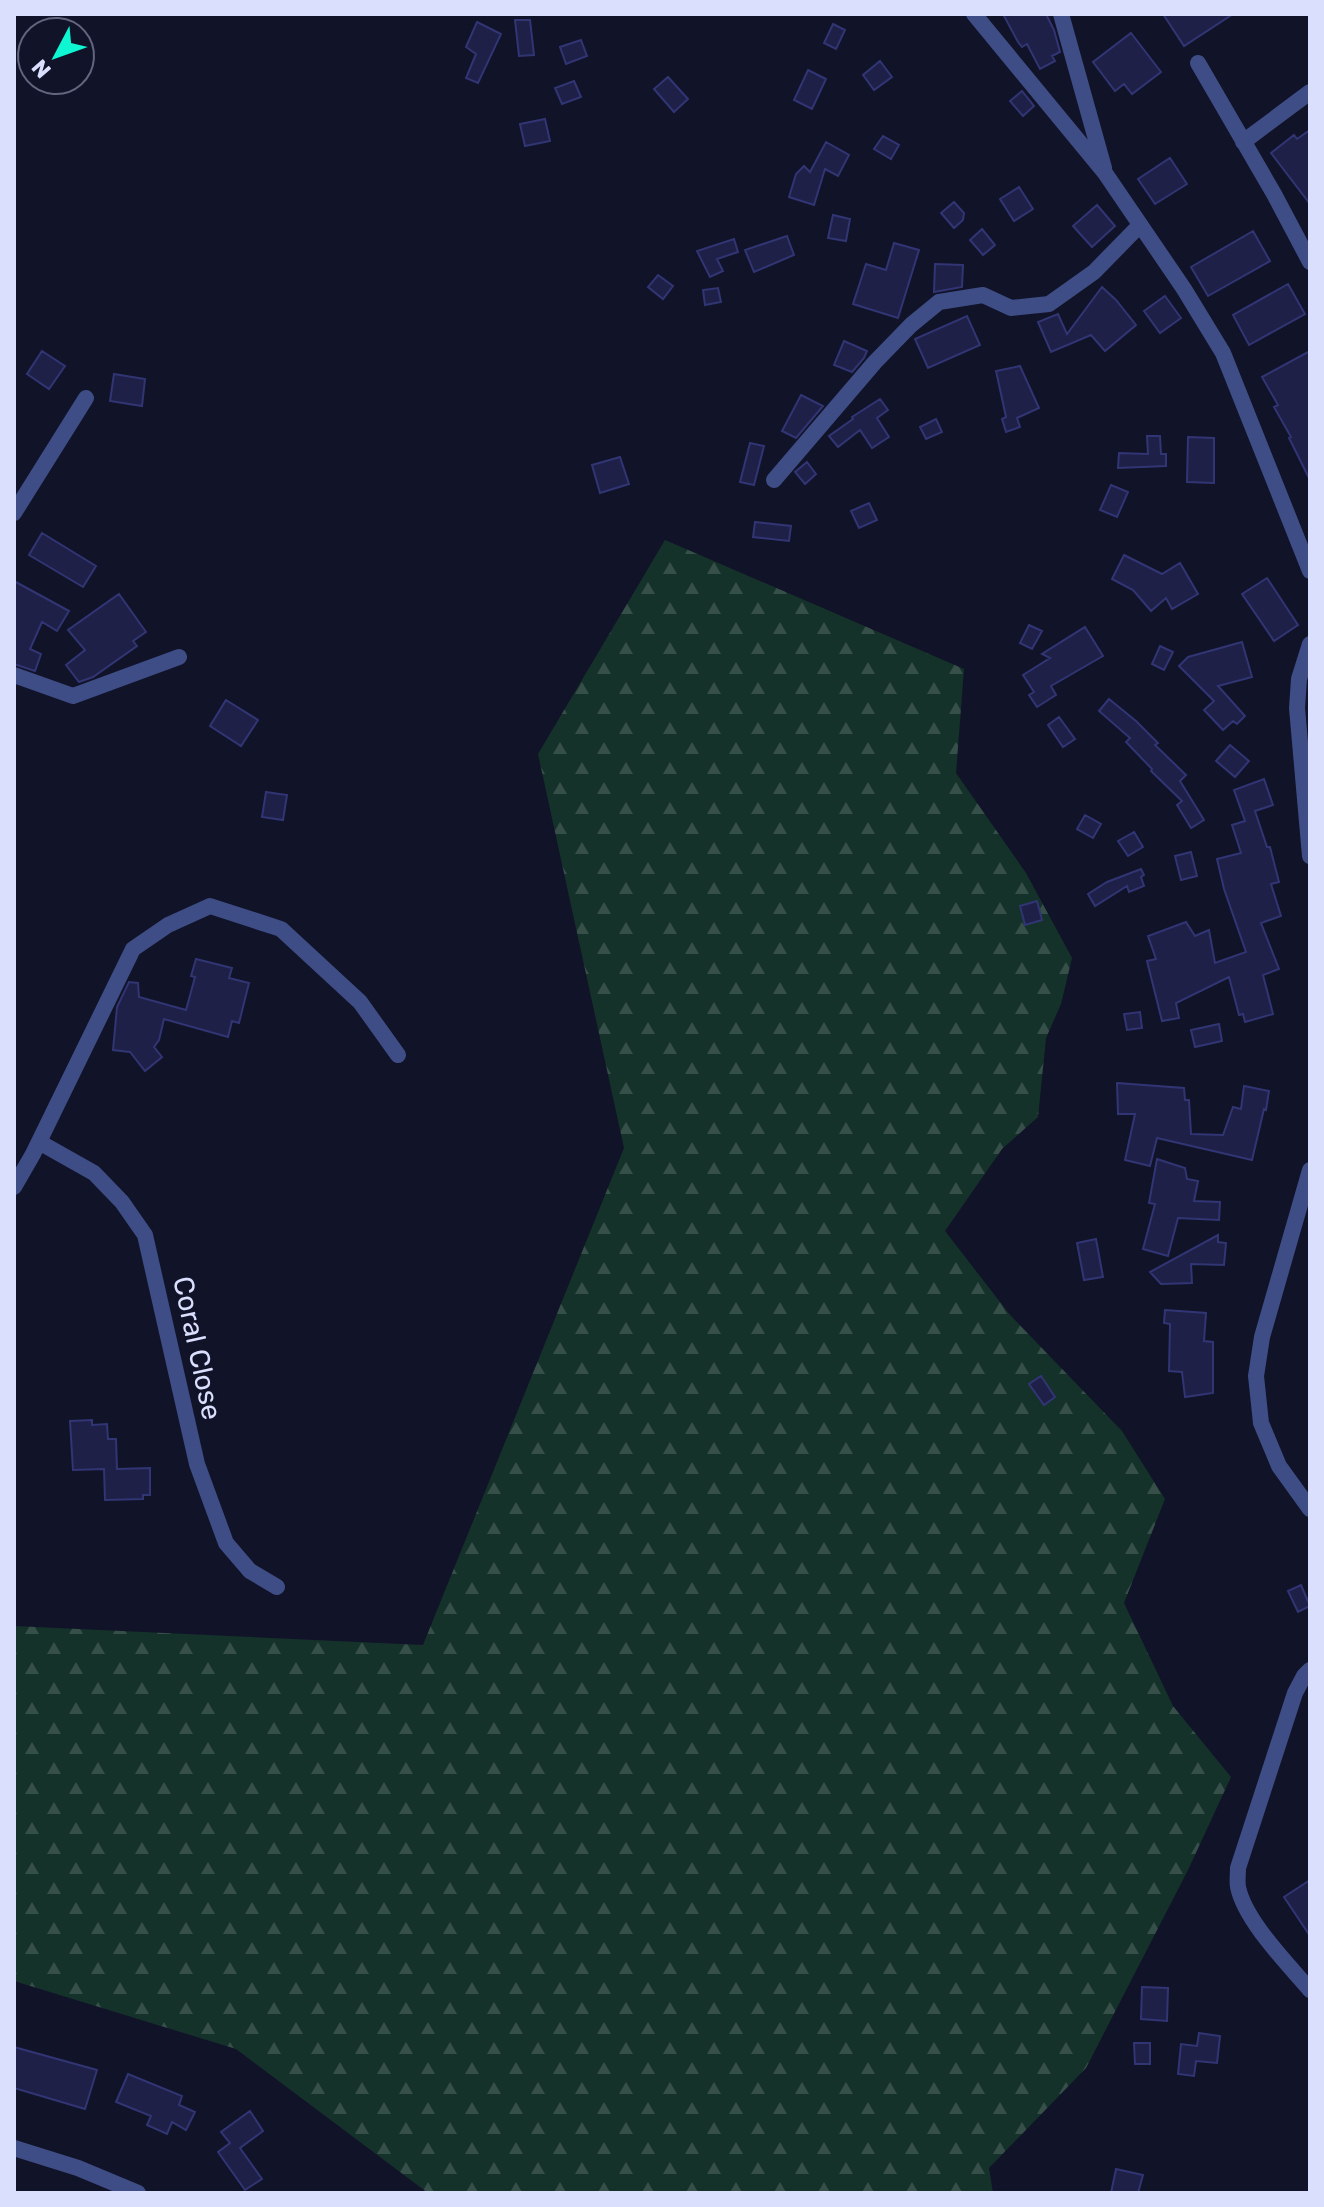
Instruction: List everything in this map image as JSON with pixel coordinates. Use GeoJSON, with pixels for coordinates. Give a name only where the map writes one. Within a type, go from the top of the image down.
{"type":"FeatureCollection","features":[{"type":"Feature","properties":{"kind":"street"},"geometry":{"type":"LineString","coordinates":[[974,14],[1105,173],[1184,289],[1223,353],[1310,571]]}},
{"type":"Feature","properties":{"kind":"street"},"geometry":{"type":"LineString","coordinates":[[1061,14],[1105,173]]}},
{"type":"Feature","properties":{"kind":"street"},"geometry":{"type":"LineString","coordinates":[[1198,63],[1310,262]]}},
{"type":"Feature","properties":{"kind":"street"},"geometry":{"type":"LineString","coordinates":[[1243,142],[1310,92]]}},
{"type":"Feature","properties":{"kind":"street"},"geometry":{"type":"LineString","coordinates":[[774,480],[875,362],[939,302],[983,295],[1011,308],[1049,304],[1094,272],[1140,225]]}},
{"type":"Feature","properties":{"kind":"street"},"geometry":{"type":"LineString","coordinates":[[14,513],[86,398]]}},
{"type":"Feature","properties":{"kind":"street"},"geometry":{"type":"LineString","coordinates":[[1310,644],[1299,679],[1297,708],[1310,856]]}},
{"type":"Feature","properties":{"kind":"street"},"geometry":{"type":"LineString","coordinates":[[14,675],[73,696],[179,657]]}},
{"type":"Feature","properties":{"kind":"street"},"geometry":{"type":"LineString","coordinates":[[14,1187],[133,949],[168,925],[210,906],[281,929],[360,1002],[398,1055]]}},
{"type":"Feature","properties":{"kind":"street","name":"Coral Close"},"geometry":{"type":"LineString","coordinates":[[39,1142],[94,1173],[122,1202],[145,1235],[197,1464],[226,1543],[250,1571],[277,1587]]}},
{"type":"Feature","properties":{"kind":"street"},"geometry":{"type":"LineString","coordinates":[[1310,1170],[1262,1337],[1256,1376],[1261,1423],[1279,1466],[1310,1509]]}},
{"type":"Feature","properties":{"kind":"street"},"geometry":{"type":"LineString","coordinates":[[1310,1670],[1295,1693],[1238,1868],[1237,1886],[1245,1906],[1264,1935],[1310,1990]]}},
{"type":"Feature","properties":{"kind":"street"},"geometry":{"type":"LineString","coordinates":[[14,2148],[78,2168],[138,2193]]}},
{"type":"Feature","properties":{"kind":"green space"},"geometry":{"type":"Polygon","coordinates":[[[665,540],[964,669],[956,773],[1026,873],[1072,958],[1061,1004],[1046,1038],[1038,1117],[1002,1149],[945,1231],[1010,1315],[1122,1431],[1165,1499],[1124,1603],[1173,1706],[1231,1777],[1188,1870],[1086,2068],[989,2168],[993,2193],[428,2193],[236,2049],[14,1981],[14,1626],[423,1645],[624,1148],[538,754],[665,540]]]}},
{"type":"Feature","properties":{"kind":"building"},"geometry":{"type":"Polygon","coordinates":[[[1003,14],[1046,14],[1060,52],[1052,56],[1055,61],[1040,69],[1027,44],[1022,47],[1018,42],[1003,14]]]}},
{"type":"Feature","properties":{"kind":"building"},"geometry":{"type":"Polygon","coordinates":[[[1163,14],[1233,14],[1184,46],[1163,14]]]}},
{"type":"Feature","properties":{"kind":"building"},"geometry":{"type":"Polygon","coordinates":[[[515,20],[530,20],[534,55],[519,56],[515,20]]]}},
{"type":"Feature","properties":{"kind":"building"},"geometry":{"type":"Polygon","coordinates":[[[477,22],[501,34],[478,83],[466,78],[476,54],[466,47],[477,22]]]}},
{"type":"Feature","properties":{"kind":"building"},"geometry":{"type":"Polygon","coordinates":[[[833,24],[845,30],[836,49],[824,43],[833,24]]]}},
{"type":"Feature","properties":{"kind":"building"},"geometry":{"type":"Polygon","coordinates":[[[1131,33],[1161,72],[1132,94],[1124,84],[1115,91],[1093,62],[1131,33]]]}},
{"type":"Feature","properties":{"kind":"building"},"geometry":{"type":"Polygon","coordinates":[[[581,40],[587,56],[566,64],[560,47],[581,40]]]}},
{"type":"Feature","properties":{"kind":"building"},"geometry":{"type":"Polygon","coordinates":[[[880,61],[892,77],[874,90],[863,75],[880,61]]]}},
{"type":"Feature","properties":{"kind":"building"},"geometry":{"type":"Polygon","coordinates":[[[808,70],[826,79],[812,109],[794,100],[808,70]]]}},
{"type":"Feature","properties":{"kind":"building"},"geometry":{"type":"Polygon","coordinates":[[[668,77],[688,99],[674,112],[654,89],[668,77]]]}},
{"type":"Feature","properties":{"kind":"building"},"geometry":{"type":"Polygon","coordinates":[[[574,81],[581,97],[562,104],[555,88],[574,81]]]}},
{"type":"Feature","properties":{"kind":"building"},"geometry":{"type":"Polygon","coordinates":[[[1022,91],[1034,106],[1023,116],[1010,101],[1022,91]]]}},
{"type":"Feature","properties":{"kind":"building"},"geometry":{"type":"Polygon","coordinates":[[[545,119],[550,141],[525,146],[520,124],[545,119]]]}},
{"type":"Feature","properties":{"kind":"building"},"geometry":{"type":"Polygon","coordinates":[[[1310,130],[1310,204],[1271,153],[1294,135],[1297,139],[1310,130]]]}},
{"type":"Feature","properties":{"kind":"building"},"geometry":{"type":"Polygon","coordinates":[[[883,136],[899,145],[891,159],[874,149],[883,136]]]}},
{"type":"Feature","properties":{"kind":"building"},"geometry":{"type":"Polygon","coordinates":[[[826,142],[849,155],[838,176],[825,169],[814,205],[789,197],[796,174],[804,166],[810,172],[826,142]]]}},
{"type":"Feature","properties":{"kind":"building"},"geometry":{"type":"Polygon","coordinates":[[[1170,158],[1187,184],[1155,204],[1138,179],[1170,158]]]}},
{"type":"Feature","properties":{"kind":"building"},"geometry":{"type":"Polygon","coordinates":[[[1019,187],[1033,209],[1014,221],[1000,199],[1019,187]]]}},
{"type":"Feature","properties":{"kind":"building"},"geometry":{"type":"Polygon","coordinates":[[[954,202],[964,213],[963,220],[954,228],[941,213],[954,202]]]}},
{"type":"Feature","properties":{"kind":"building"},"geometry":{"type":"Polygon","coordinates":[[[1097,205],[1115,226],[1092,247],[1073,226],[1097,205]]]}},
{"type":"Feature","properties":{"kind":"building"},"geometry":{"type":"Polygon","coordinates":[[[833,215],[850,219],[846,241],[828,238],[833,215]]]}},
{"type":"Feature","properties":{"kind":"building"},"geometry":{"type":"Polygon","coordinates":[[[982,229],[995,245],[983,255],[970,240],[982,229]]]}},
{"type":"Feature","properties":{"kind":"building"},"geometry":{"type":"Polygon","coordinates":[[[1253,231],[1270,261],[1208,296],[1191,267],[1253,231]]]}},
{"type":"Feature","properties":{"kind":"building"},"geometry":{"type":"Polygon","coordinates":[[[787,236],[794,255],[754,272],[745,250],[787,236]]]}},
{"type":"Feature","properties":{"kind":"building"},"geometry":{"type":"Polygon","coordinates":[[[734,239],[738,252],[717,259],[723,271],[710,277],[697,251],[734,239]]]}},
{"type":"Feature","properties":{"kind":"building"},"geometry":{"type":"Polygon","coordinates":[[[894,243],[919,250],[898,318],[853,304],[866,264],[886,270],[894,243]]]}},
{"type":"Feature","properties":{"kind":"building"},"geometry":{"type":"Polygon","coordinates":[[[935,264],[963,265],[962,287],[934,292],[935,264]]]}},
{"type":"Feature","properties":{"kind":"building"},"geometry":{"type":"Polygon","coordinates":[[[658,275],[673,286],[663,299],[648,287],[658,275]]]}},
{"type":"Feature","properties":{"kind":"building"},"geometry":{"type":"Polygon","coordinates":[[[1288,284],[1305,314],[1249,345],[1233,315],[1288,284]]]}},
{"type":"Feature","properties":{"kind":"building"},"geometry":{"type":"Polygon","coordinates":[[[1102,287],[1136,325],[1105,351],[1091,335],[1051,352],[1038,322],[1058,314],[1067,334],[1102,287]]]}},
{"type":"Feature","properties":{"kind":"building"},"geometry":{"type":"Polygon","coordinates":[[[718,288],[721,302],[705,305],[703,290],[718,288]]]}},
{"type":"Feature","properties":{"kind":"building"},"geometry":{"type":"Polygon","coordinates":[[[1165,296],[1181,318],[1160,333],[1144,311],[1165,296]]]}},
{"type":"Feature","properties":{"kind":"building"},"geometry":{"type":"Polygon","coordinates":[[[967,316],[980,345],[928,368],[915,339],[967,316]]]}},
{"type":"Feature","properties":{"kind":"building"},"geometry":{"type":"Polygon","coordinates":[[[844,341],[867,351],[852,372],[834,365],[844,341]]]}},
{"type":"Feature","properties":{"kind":"building"},"geometry":{"type":"Polygon","coordinates":[[[42,351],[65,366],[49,389],[27,374],[42,351]]]}},
{"type":"Feature","properties":{"kind":"building"},"geometry":{"type":"Polygon","coordinates":[[[1310,351],[1310,480],[1274,407],[1278,405],[1262,377],[1310,351]]]}},
{"type":"Feature","properties":{"kind":"building"},"geometry":{"type":"Polygon","coordinates":[[[1020,366],[1039,408],[1017,418],[1020,427],[1006,432],[1002,419],[1006,417],[996,371],[1020,366]]]}},
{"type":"Feature","properties":{"kind":"building"},"geometry":{"type":"Polygon","coordinates":[[[114,374],[145,379],[142,406],[110,401],[114,374]]]}},
{"type":"Feature","properties":{"kind":"building"},"geometry":{"type":"Polygon","coordinates":[[[801,395],[823,406],[796,438],[782,431],[801,395]]]}},
{"type":"Feature","properties":{"kind":"building"},"geometry":{"type":"Polygon","coordinates":[[[880,399],[888,410],[877,418],[889,437],[872,448],[860,430],[838,447],[829,436],[880,399]]]}},
{"type":"Feature","properties":{"kind":"building"},"geometry":{"type":"Polygon","coordinates":[[[936,419],[942,432],[926,439],[920,427],[936,419]]]}},
{"type":"Feature","properties":{"kind":"building"},"geometry":{"type":"Polygon","coordinates":[[[1147,436],[1160,436],[1161,454],[1166,454],[1166,466],[1118,468],[1119,453],[1148,454],[1147,436]]]}},
{"type":"Feature","properties":{"kind":"building"},"geometry":{"type":"Polygon","coordinates":[[[1188,437],[1214,438],[1214,483],[1187,482],[1188,437]]]}},
{"type":"Feature","properties":{"kind":"building"},"geometry":{"type":"Polygon","coordinates":[[[750,443],[764,446],[754,485],[740,482],[750,443]]]}},
{"type":"Feature","properties":{"kind":"building"},"geometry":{"type":"Polygon","coordinates":[[[620,457],[629,484],[600,493],[592,465],[620,457]]]}},
{"type":"Feature","properties":{"kind":"building"},"geometry":{"type":"Polygon","coordinates":[[[807,462],[816,474],[805,484],[795,472],[807,462]]]}},
{"type":"Feature","properties":{"kind":"building"},"geometry":{"type":"Polygon","coordinates":[[[1111,485],[1128,492],[1117,517],[1100,510],[1111,485]]]}},
{"type":"Feature","properties":{"kind":"building"},"geometry":{"type":"Polygon","coordinates":[[[869,503],[877,520],[859,528],[851,511],[869,503]]]}},
{"type":"Feature","properties":{"kind":"building"},"geometry":{"type":"Polygon","coordinates":[[[755,522],[791,526],[789,541],[753,537],[755,522]]]}},
{"type":"Feature","properties":{"kind":"building"},"geometry":{"type":"Polygon","coordinates":[[[42,533],[96,566],[83,587],[29,555],[42,533]]]}},
{"type":"Feature","properties":{"kind":"building"},"geometry":{"type":"Polygon","coordinates":[[[1124,555],[1162,574],[1180,563],[1198,594],[1172,609],[1166,598],[1151,611],[1133,590],[1112,579],[1124,555]]]}},
{"type":"Feature","properties":{"kind":"building"},"geometry":{"type":"Polygon","coordinates":[[[1267,578],[1298,625],[1274,641],[1242,594],[1267,578]]]}},
{"type":"Feature","properties":{"kind":"building"},"geometry":{"type":"Polygon","coordinates":[[[14,581],[69,611],[57,631],[42,622],[30,649],[41,654],[35,671],[14,664],[14,581]]]}},
{"type":"Feature","properties":{"kind":"building"},"geometry":{"type":"Polygon","coordinates":[[[119,594],[146,632],[133,641],[137,646],[93,677],[79,682],[66,665],[85,650],[68,630],[119,594]]]}},
{"type":"Feature","properties":{"kind":"building"},"geometry":{"type":"Polygon","coordinates":[[[1029,625],[1042,631],[1032,649],[1020,643],[1029,625]]]}},
{"type":"Feature","properties":{"kind":"building"},"geometry":{"type":"Polygon","coordinates":[[[1085,627],[1103,656],[1051,686],[1056,695],[1037,707],[1029,695],[1034,692],[1023,675],[1050,658],[1042,654],[1085,627]]]}},
{"type":"Feature","properties":{"kind":"building"},"geometry":{"type":"Polygon","coordinates":[[[1242,642],[1252,677],[1218,686],[1245,716],[1237,724],[1233,721],[1223,730],[1204,710],[1214,701],[1179,666],[1188,657],[1242,642]]]}},
{"type":"Feature","properties":{"kind":"building"},"geometry":{"type":"Polygon","coordinates":[[[1160,646],[1173,652],[1164,670],[1152,664],[1160,646]]]}},
{"type":"Feature","properties":{"kind":"building"},"geometry":{"type":"Polygon","coordinates":[[[1109,699],[1136,721],[1186,775],[1180,781],[1204,820],[1191,828],[1177,805],[1182,801],[1126,742],[1130,738],[1099,711],[1109,699]]]}},
{"type":"Feature","properties":{"kind":"building"},"geometry":{"type":"Polygon","coordinates":[[[226,700],[258,720],[241,746],[210,726],[226,700]]]}},
{"type":"Feature","properties":{"kind":"building"},"geometry":{"type":"Polygon","coordinates":[[[1059,717],[1075,739],[1063,747],[1048,725],[1059,717]]]}},
{"type":"Feature","properties":{"kind":"building"},"geometry":{"type":"Polygon","coordinates":[[[1230,745],[1249,761],[1235,777],[1216,761],[1230,745]]]}},
{"type":"Feature","properties":{"kind":"building"},"geometry":{"type":"Polygon","coordinates":[[[1264,779],[1273,805],[1255,811],[1267,847],[1270,847],[1279,882],[1271,884],[1281,916],[1261,923],[1279,969],[1263,975],[1273,1014],[1245,1022],[1243,1014],[1239,1015],[1229,977],[1176,1003],[1179,1018],[1162,1021],[1147,961],[1156,959],[1148,936],[1186,922],[1195,936],[1209,930],[1215,963],[1246,952],[1217,859],[1241,853],[1232,825],[1245,821],[1234,790],[1264,779]]]}},
{"type":"Feature","properties":{"kind":"building"},"geometry":{"type":"Polygon","coordinates":[[[266,792],[287,795],[283,820],[262,817],[266,792]]]}},
{"type":"Feature","properties":{"kind":"building"},"geometry":{"type":"Polygon","coordinates":[[[1085,815],[1101,824],[1093,838],[1077,829],[1085,815]]]}},
{"type":"Feature","properties":{"kind":"building"},"geometry":{"type":"Polygon","coordinates":[[[1134,832],[1143,847],[1128,856],[1118,841],[1134,832]]]}},
{"type":"Feature","properties":{"kind":"building"},"geometry":{"type":"Polygon","coordinates":[[[1191,852],[1197,876],[1181,880],[1175,856],[1191,852]]]}},
{"type":"Feature","properties":{"kind":"building"},"geometry":{"type":"Polygon","coordinates":[[[1141,869],[1144,886],[1129,892],[1127,886],[1095,906],[1088,894],[1107,882],[1141,869]]]}},
{"type":"Feature","properties":{"kind":"building"},"geometry":{"type":"Polygon","coordinates":[[[1037,901],[1042,920],[1025,925],[1020,906],[1037,901]]]}},
{"type":"Feature","properties":{"kind":"building"},"geometry":{"type":"Polygon","coordinates":[[[196,959],[232,968],[229,978],[249,983],[239,1023],[232,1021],[228,1037],[164,1019],[154,1047],[162,1057],[145,1071],[130,1052],[113,1050],[117,1007],[129,982],[138,983],[139,997],[186,1010],[195,977],[191,976],[196,959]]]}},
{"type":"Feature","properties":{"kind":"building"},"geometry":{"type":"Polygon","coordinates":[[[1140,1012],[1142,1028],[1127,1030],[1124,1014],[1140,1012]]]}},
{"type":"Feature","properties":{"kind":"building"},"geometry":{"type":"Polygon","coordinates":[[[1219,1024],[1222,1041],[1195,1047],[1191,1030],[1219,1024]]]}},
{"type":"Feature","properties":{"kind":"building"},"geometry":{"type":"Polygon","coordinates":[[[1117,1083],[1184,1088],[1185,1100],[1189,1100],[1191,1134],[1223,1135],[1233,1107],[1241,1109],[1244,1086],[1269,1091],[1252,1160],[1157,1138],[1150,1166],[1125,1160],[1135,1114],[1118,1114],[1117,1083]]]}},
{"type":"Feature","properties":{"kind":"building"},"geometry":{"type":"Polygon","coordinates":[[[1157,1159],[1185,1168],[1187,1179],[1198,1181],[1194,1201],[1220,1202],[1219,1220],[1178,1218],[1168,1256],[1143,1249],[1155,1204],[1149,1203],[1157,1159]]]}},
{"type":"Feature","properties":{"kind":"building"},"geometry":{"type":"Polygon","coordinates":[[[1218,1235],[1218,1242],[1226,1243],[1224,1265],[1191,1264],[1192,1283],[1161,1284],[1150,1272],[1218,1235]]]}},
{"type":"Feature","properties":{"kind":"building"},"geometry":{"type":"Polygon","coordinates":[[[1096,1239],[1103,1277],[1084,1280],[1077,1243],[1096,1239]]]}},
{"type":"Feature","properties":{"kind":"building"},"geometry":{"type":"Polygon","coordinates":[[[1165,1310],[1206,1313],[1204,1341],[1213,1342],[1213,1393],[1185,1397],[1182,1372],[1169,1371],[1170,1324],[1164,1323],[1165,1310]]]}},
{"type":"Feature","properties":{"kind":"building"},"geometry":{"type":"Polygon","coordinates":[[[1041,1376],[1055,1397],[1044,1405],[1029,1384],[1041,1376]]]}},
{"type":"Feature","properties":{"kind":"building"},"geometry":{"type":"Polygon","coordinates":[[[92,1420],[92,1425],[107,1424],[108,1439],[116,1439],[117,1469],[150,1468],[150,1495],[143,1495],[143,1499],[105,1500],[104,1469],[73,1470],[70,1421],[92,1420]]]}},
{"type":"Feature","properties":{"kind":"building"},"geometry":{"type":"Polygon","coordinates":[[[1301,1585],[1310,1606],[1298,1612],[1288,1591],[1301,1585]]]}},
{"type":"Feature","properties":{"kind":"building"},"geometry":{"type":"Polygon","coordinates":[[[1310,1880],[1310,1936],[1284,1897],[1310,1880]]]}},
{"type":"Feature","properties":{"kind":"building"},"geometry":{"type":"Polygon","coordinates":[[[1142,1987],[1168,1988],[1167,2021],[1141,2019],[1142,1987]]]}},
{"type":"Feature","properties":{"kind":"building"},"geometry":{"type":"Polygon","coordinates":[[[1199,2033],[1220,2036],[1217,2063],[1196,2061],[1194,2076],[1178,2074],[1181,2044],[1197,2046],[1199,2033]]]}},
{"type":"Feature","properties":{"kind":"building"},"geometry":{"type":"Polygon","coordinates":[[[1134,2043],[1150,2043],[1150,2064],[1135,2064],[1134,2043]]]}},
{"type":"Feature","properties":{"kind":"building"},"geometry":{"type":"Polygon","coordinates":[[[14,2047],[97,2070],[85,2109],[14,2088],[14,2047]]]}},
{"type":"Feature","properties":{"kind":"building"},"geometry":{"type":"Polygon","coordinates":[[[128,2074],[182,2096],[179,2105],[195,2112],[186,2130],[172,2122],[167,2134],[147,2125],[151,2116],[116,2102],[128,2074]]]}},
{"type":"Feature","properties":{"kind":"building"},"geometry":{"type":"Polygon","coordinates":[[[250,2111],[263,2131],[240,2148],[262,2179],[245,2190],[218,2152],[230,2143],[221,2132],[250,2111]]]}},
{"type":"Feature","properties":{"kind":"building"},"geometry":{"type":"Polygon","coordinates":[[[1116,2169],[1143,2175],[1138,2193],[1111,2193],[1116,2169]]]}}]}
